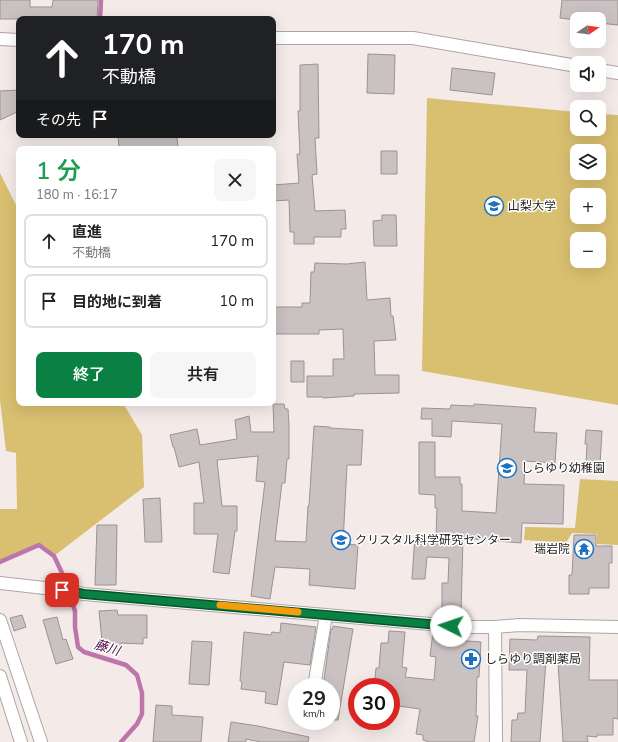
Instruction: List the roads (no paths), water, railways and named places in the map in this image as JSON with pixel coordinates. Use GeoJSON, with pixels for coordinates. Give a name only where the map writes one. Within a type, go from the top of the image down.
{"type":"FeatureCollection","features":[{"type":"Feature","properties":{"kind":"street"},"geometry":{"type":"LineString","coordinates":[[276,38],[413,38],[570,65]]}},
{"type":"Feature","properties":{"kind":"street"},"geometry":{"type":"LineString","coordinates":[[0,39],[16,40]]}},
{"type":"Feature","properties":{"kind":"street"},"geometry":{"type":"LineString","coordinates":[[606,71],[618,73]]}},
{"type":"Feature","properties":{"kind":"street"},"geometry":{"type":"LineString","coordinates":[[0,583],[84,594],[458,626],[618,627]]}},
{"type":"Feature","properties":{"kind":"street"},"geometry":{"type":"LineString","coordinates":[[316,678],[326,615]]}},
{"type":"Feature","properties":{"kind":"street"},"geometry":{"type":"LineString","coordinates":[[0,620],[41,742]]}},
{"type":"Feature","properties":{"kind":"street"},"geometry":{"type":"LineString","coordinates":[[495,627],[496,742]]}},
{"type":"Feature","properties":{"kind":"street"},"geometry":{"type":"LineString","coordinates":[[0,676],[22,742]]}},
{"type":"Feature","properties":{"kind":"waterway"},"geometry":{"type":"LineString","coordinates":[[100,16],[101,0]]}},
{"type":"Feature","properties":{"kind":"waterway","name":"藤川"},"geometry":{"type":"LineString","coordinates":[[0,562],[39,545],[54,556],[63,575],[75,611],[75,627],[78,647],[84,652],[126,665],[137,675],[142,693],[142,714],[137,724],[121,742]]}},
{"type":"Feature","properties":{"kind":"place","name":"山梨大学"},"geometry":{"type":"Point","coordinates":[494,206]}},
{"type":"Feature","properties":{"kind":"place","name":"しらゆり幼稚園"},"geometry":{"type":"Point","coordinates":[507,468]}},
{"type":"Feature","properties":{"kind":"place","name":"クリスタル科学研究センター"},"geometry":{"type":"Point","coordinates":[341,540]}},
{"type":"Feature","properties":{"kind":"place","name":"瑞岩院"},"geometry":{"type":"Point","coordinates":[584,549]}},
{"type":"Feature","properties":{"kind":"place","name":"しらゆり調剤薬局"},"geometry":{"type":"Point","coordinates":[471,659]}}]}
